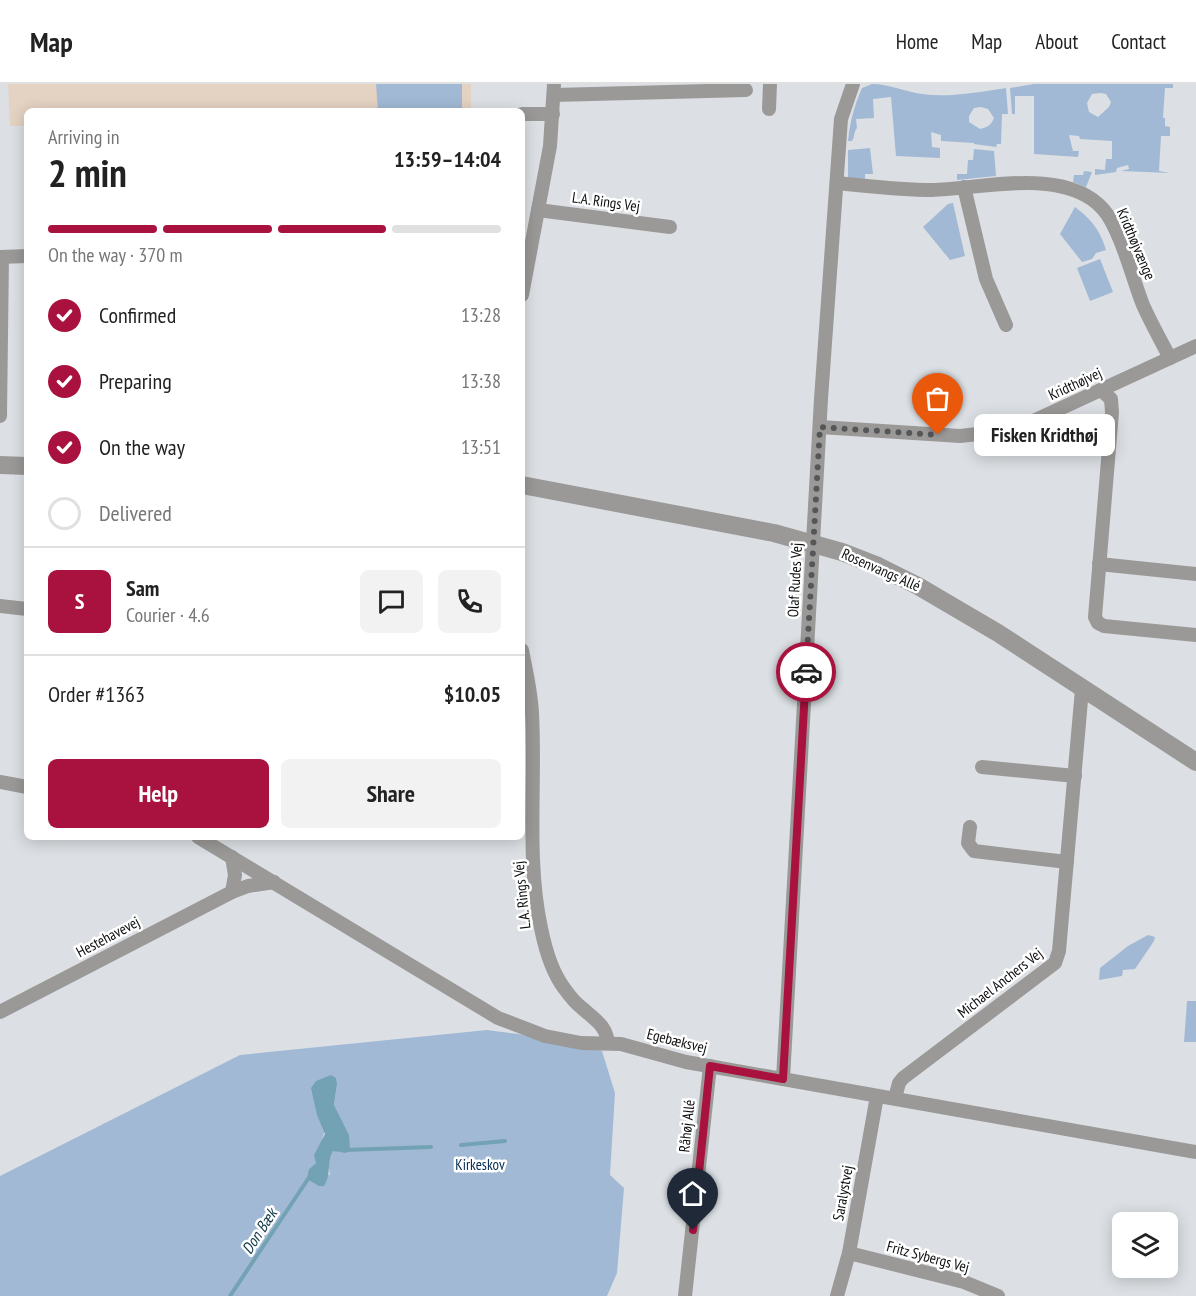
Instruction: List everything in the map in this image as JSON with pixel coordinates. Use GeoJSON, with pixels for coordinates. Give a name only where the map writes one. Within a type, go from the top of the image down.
{"type":"FeatureCollection","features":[{"type":"Feature","properties":{"kind":"street"},"geometry":{"type":"LineString","coordinates":[[769,109],[770,84]]}},
{"type":"Feature","properties":{"kind":"street","name":"Olaf Rudes Vej"},"geometry":{"type":"LineString","coordinates":[[783,1079],[820,427],[841,119],[853,84]]}},
{"type":"Feature","properties":{"kind":"street"},"geometry":{"type":"LineString","coordinates":[[526,257],[538,210],[554,114],[554,89],[746,90]]}},
{"type":"Feature","properties":{"kind":"street"},"geometry":{"type":"LineString","coordinates":[[525,114],[554,114]]}},
{"type":"Feature","properties":{"kind":"street","name":"Kridthøjvænge"},"geometry":{"type":"LineString","coordinates":[[837,183],[910,190],[1016,182],[1047,184],[1066,188],[1094,201],[1103,208],[1112,222],[1144,307],[1170,358]]}},
{"type":"Feature","properties":{"kind":"street"},"geometry":{"type":"LineString","coordinates":[[964,187],[986,279],[1006,325]]}},
{"type":"Feature","properties":{"kind":"street","name":"L.A. Rings Vej"},"geometry":{"type":"LineString","coordinates":[[538,210],[670,227]]}},
{"type":"Feature","properties":{"kind":"street"},"geometry":{"type":"LineString","coordinates":[[0,416],[1,257],[24,256]]}},
{"type":"Feature","properties":{"kind":"street","name":"Kridthøjvej"},"geometry":{"type":"LineString","coordinates":[[820,427],[960,436],[997,434],[1032,423],[1196,346]]}},
{"type":"Feature","properties":{"kind":"street"},"geometry":{"type":"LineString","coordinates":[[1101,390],[1111,399],[1112,412],[1095,617],[1098,623],[1104,626],[1196,636]]}},
{"type":"Feature","properties":{"kind":"street"},"geometry":{"type":"LineString","coordinates":[[0,465],[24,466]]}},
{"type":"Feature","properties":{"kind":"street","name":"Rosenvangs Allé"},"geometry":{"type":"LineString","coordinates":[[525,486],[774,533],[813,543],[878,566],[918,586],[998,633],[1196,762]]}},
{"type":"Feature","properties":{"kind":"street"},"geometry":{"type":"LineString","coordinates":[[1099,564],[1196,574]]}},
{"type":"Feature","properties":{"kind":"street"},"geometry":{"type":"LineString","coordinates":[[0,606],[24,609]]}},
{"type":"Feature","properties":{"kind":"street","name":"L.A. Rings Vej"},"geometry":{"type":"LineString","coordinates":[[525,669],[532,713],[528,835],[541,930],[548,956],[562,986],[580,1007],[603,1025],[608,1043]]}},
{"type":"Feature","properties":{"kind":"street","name":"Michael Anchers Vej"},"geometry":{"type":"LineString","coordinates":[[895,1098],[899,1083],[903,1078],[1055,963],[1059,951],[1082,689]]}},
{"type":"Feature","properties":{"kind":"street"},"geometry":{"type":"LineString","coordinates":[[982,767],[1075,776]]}},
{"type":"Feature","properties":{"kind":"street"},"geometry":{"type":"LineString","coordinates":[[0,782],[24,786]]}},
{"type":"Feature","properties":{"kind":"street"},"geometry":{"type":"LineString","coordinates":[[970,827],[968,843],[974,851],[1067,862]]}},
{"type":"Feature","properties":{"kind":"street","name":"Egebæksvej"},"geometry":{"type":"LineString","coordinates":[[203,840],[498,1018],[545,1036],[581,1042],[621,1044],[686,1062],[1196,1152]]}},
{"type":"Feature","properties":{"kind":"street"},"geometry":{"type":"LineString","coordinates":[[232,857],[235,875],[232,892]]}},
{"type":"Feature","properties":{"kind":"street","name":"Hestehavevej"},"geometry":{"type":"LineString","coordinates":[[0,1012],[232,892],[248,886],[274,882]]}},
{"type":"Feature","properties":{"kind":"street","name":"Råhøj Allé"},"geometry":{"type":"LineString","coordinates":[[685,1296],[710,1066]]}},
{"type":"Feature","properties":{"kind":"street","name":"Saralystvej"},"geometry":{"type":"LineString","coordinates":[[837,1296],[849,1253],[877,1096]]}},
{"type":"Feature","properties":{"kind":"street","name":"Fritz Sybergs Vej"},"geometry":{"type":"LineString","coordinates":[[849,1253],[964,1282],[998,1296]]}},
{"type":"Feature","properties":{"kind":"shaded area"},"geometry":{"type":"Polygon","coordinates":[[[8,84],[471,84],[471,108],[24,108],[24,126],[10,126],[8,84]]]}},
{"type":"Feature","properties":{"kind":"shaded area"},"geometry":{"type":"Polygon","coordinates":[[[331,1075],[336,1078],[337,1084],[334,1105],[349,1135],[350,1150],[346,1153],[333,1151],[326,1182],[324,1186],[319,1186],[307,1179],[309,1169],[316,1163],[314,1155],[325,1134],[317,1115],[311,1088],[316,1081],[331,1075]]]}},
{"type":"Feature","properties":{"kind":"green space"},"geometry":{"type":"Polygon","coordinates":[[[376,84],[462,84],[462,108],[378,108],[376,84]]]}},
{"type":"Feature","properties":{"kind":"green space"},"geometry":{"type":"Polygon","coordinates":[[[878,84],[916,93],[943,95],[1006,88],[1008,114],[1002,114],[1001,144],[997,144],[996,147],[941,141],[941,135],[931,132],[932,147],[940,148],[940,158],[896,156],[891,97],[873,99],[874,118],[856,119],[857,128],[852,141],[848,141],[853,114],[862,88],[878,84]],[[974,108],[969,116],[969,122],[980,129],[989,125],[994,118],[988,109],[974,108]]]}},
{"type":"Feature","properties":{"kind":"green space"},"geometry":{"type":"Polygon","coordinates":[[[1034,84],[1173,84],[1173,88],[1165,88],[1163,118],[1165,118],[1165,126],[1170,127],[1170,136],[1161,136],[1159,171],[1170,173],[1121,171],[1129,169],[1128,165],[1117,168],[1116,172],[1095,175],[1095,169],[1105,170],[1106,159],[1112,159],[1112,141],[1080,139],[1079,136],[1069,135],[1073,151],[1079,151],[1078,157],[1034,154],[1034,96],[1015,96],[1015,114],[1012,114],[1010,88],[1034,84]],[[1092,94],[1087,103],[1089,112],[1098,117],[1109,107],[1111,102],[1106,94],[1092,94]]]}},
{"type":"Feature","properties":{"kind":"green space"},"geometry":{"type":"Polygon","coordinates":[[[870,148],[873,174],[865,174],[865,180],[848,178],[848,150],[870,148]]]}},
{"type":"Feature","properties":{"kind":"green space"},"geometry":{"type":"Polygon","coordinates":[[[974,149],[994,151],[996,176],[957,180],[957,174],[967,174],[968,160],[973,160],[974,149]]]}},
{"type":"Feature","properties":{"kind":"green space"},"geometry":{"type":"Polygon","coordinates":[[[1084,171],[1092,172],[1086,187],[1073,182],[1074,175],[1083,175],[1084,171]]]}},
{"type":"Feature","properties":{"kind":"green space"},"geometry":{"type":"Polygon","coordinates":[[[953,203],[965,256],[950,260],[923,227],[948,204],[953,203]]]}},
{"type":"Feature","properties":{"kind":"green space"},"geometry":{"type":"Polygon","coordinates":[[[1075,207],[1095,226],[1106,250],[1082,262],[1060,234],[1075,207]]]}},
{"type":"Feature","properties":{"kind":"green space"},"geometry":{"type":"Polygon","coordinates":[[[1100,259],[1113,292],[1090,301],[1077,268],[1100,259]]]}},
{"type":"Feature","properties":{"kind":"green space"},"geometry":{"type":"Polygon","coordinates":[[[1148,935],[1155,937],[1154,941],[1135,969],[1123,970],[1122,976],[1099,980],[1100,968],[1128,946],[1148,935]]]}},
{"type":"Feature","properties":{"kind":"green space"},"geometry":{"type":"Polygon","coordinates":[[[1187,1001],[1196,1001],[1196,1042],[1184,1042],[1187,1001]]]}},
{"type":"Feature","properties":{"kind":"green space","name":"Kirkeskov"},"geometry":{"type":"Polygon","coordinates":[[[487,1030],[602,1051],[615,1093],[610,1175],[624,1188],[617,1273],[607,1296],[0,1296],[0,1176],[240,1055],[487,1030]],[[337,1084],[316,1163],[309,1169],[330,1175],[328,1164],[333,1150],[340,1152],[350,1150],[334,1105],[337,1084]]]}},
{"type":"Feature","properties":{"kind":"waterway"},"geometry":{"type":"LineString","coordinates":[[461,1145],[505,1141]]}},
{"type":"Feature","properties":{"kind":"waterway"},"geometry":{"type":"LineString","coordinates":[[345,1150],[431,1147]]}},
{"type":"Feature","properties":{"kind":"waterway","name":"Don Bæk"},"geometry":{"type":"LineString","coordinates":[[230,1296],[310,1176]]}},
{"type":"Feature","properties":{"kind":"way so far"},"geometry":{"type":"LineString","coordinates":[[806,672],[820,427],[938,435]]}},
{"type":"Feature","properties":{"kind":"place","name":"Fisken Kridthøj"},"geometry":{"type":"Point","coordinates":[938,435]}},
{"type":"Feature","properties":{"kind":"route"},"geometry":{"type":"LineString","coordinates":[[693,1230],[710,1066],[783,1079],[806,672]]}}]}
